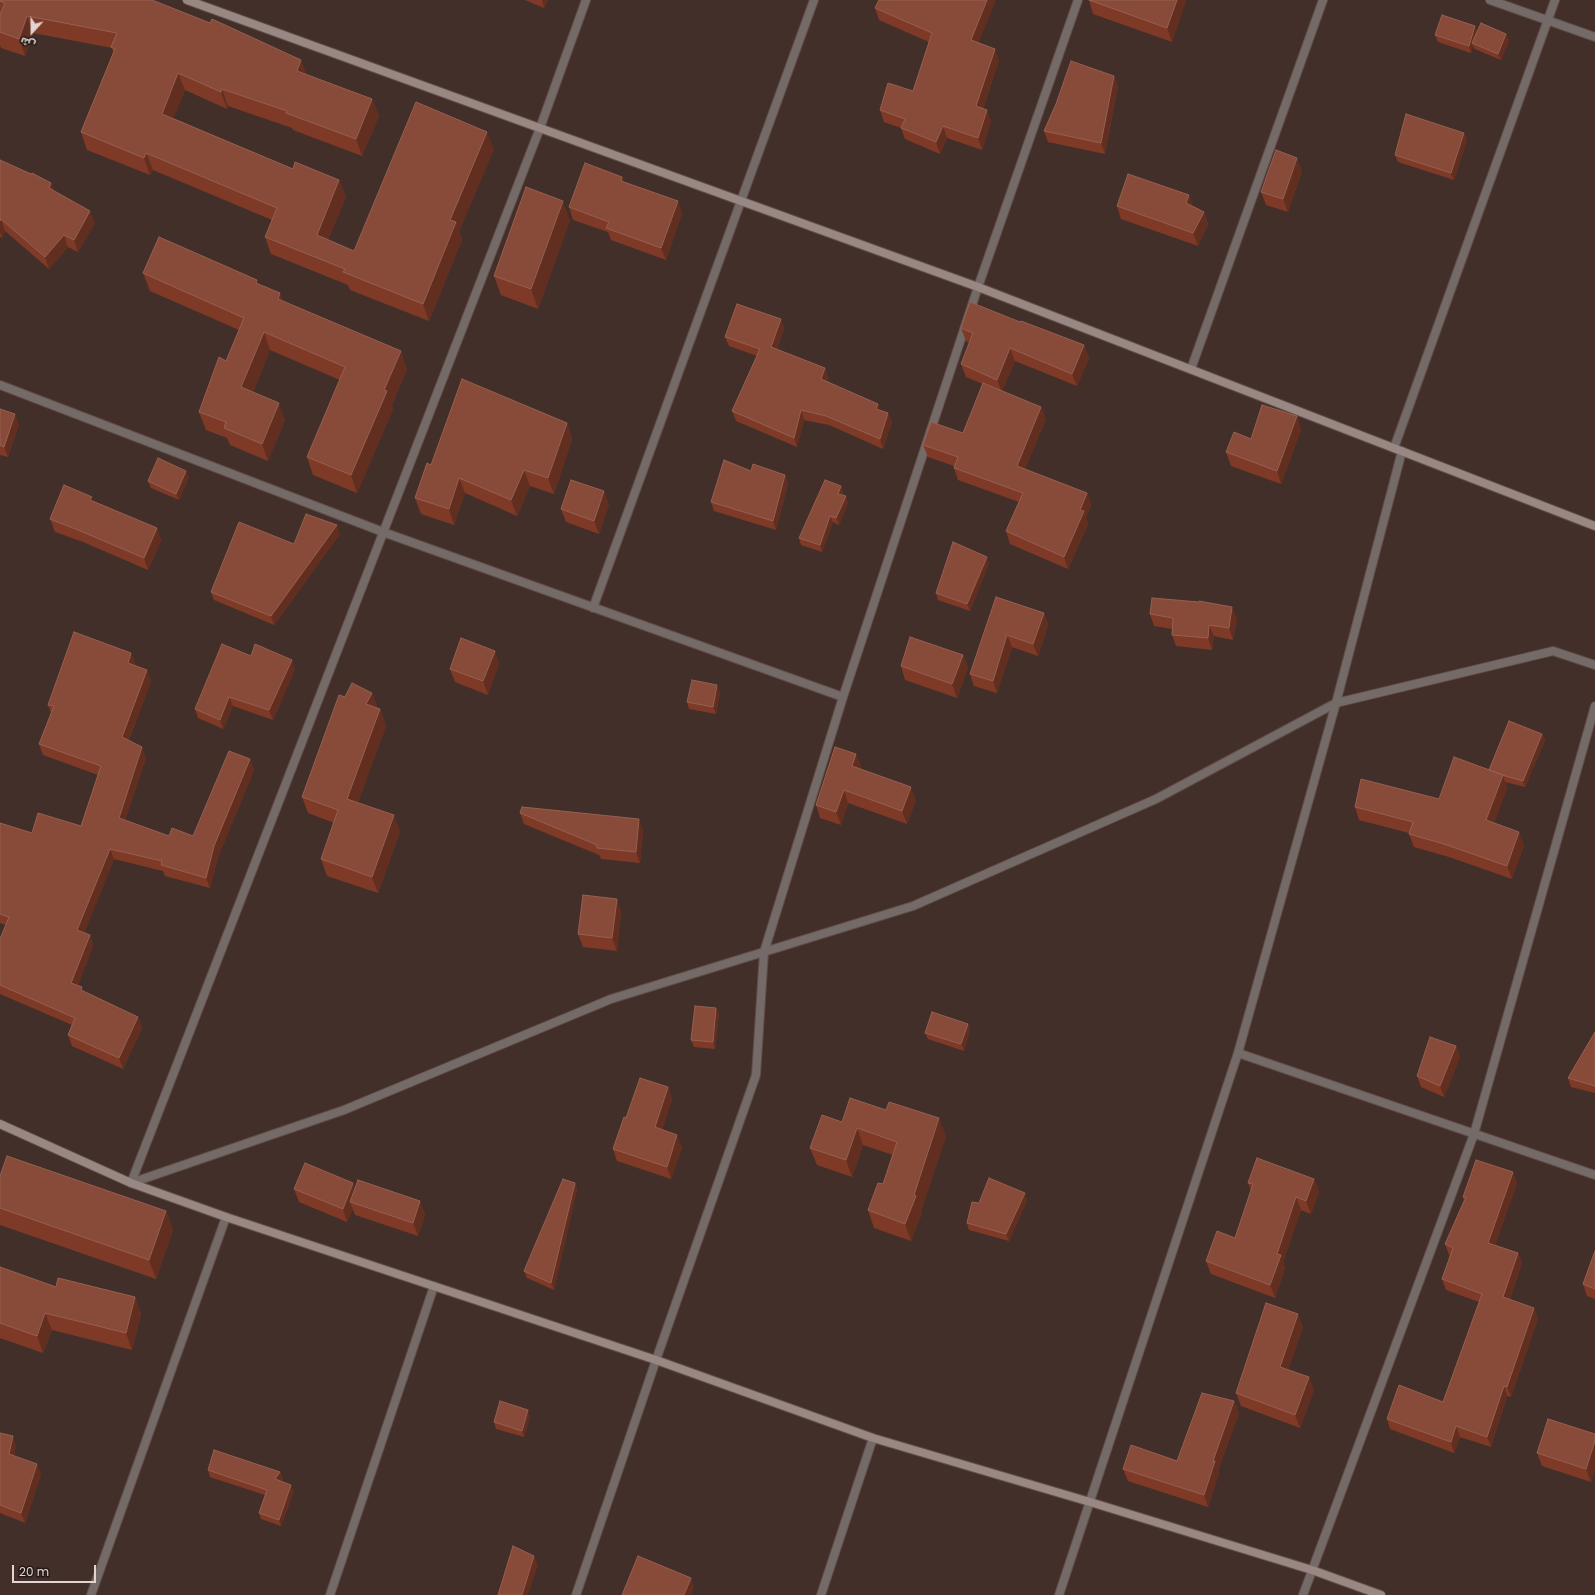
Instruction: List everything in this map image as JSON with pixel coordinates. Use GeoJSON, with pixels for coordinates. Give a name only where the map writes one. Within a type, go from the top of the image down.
{"type":"FeatureCollection","features":[{"type":"Feature","properties":{"kind":"street"},"geometry":{"type":"LineString","coordinates":[[187,0],[978,287],[1595,526]]}},
{"type":"Feature","properties":{"kind":"street"},"geometry":{"type":"LineString","coordinates":[[131,1183],[540,128],[586,0]]}},
{"type":"Feature","properties":{"kind":"street"},"geometry":{"type":"LineString","coordinates":[[593,608],[814,0]]}},
{"type":"Feature","properties":{"kind":"street"},"geometry":{"type":"LineString","coordinates":[[576,1595],[656,1360],[756,1075],[764,952],[843,697],[978,287],[1078,0]]}},
{"type":"Feature","properties":{"kind":"street"},"geometry":{"type":"LineString","coordinates":[[1191,370],[1323,0]]}},
{"type":"Feature","properties":{"kind":"street"},"geometry":{"type":"LineString","coordinates":[[1490,0],[1595,37]]}},
{"type":"Feature","properties":{"kind":"street"},"geometry":{"type":"LineString","coordinates":[[1059,1595],[1238,1053],[1336,703],[1398,450],[1555,0]]}},
{"type":"Feature","properties":{"kind":"street"},"geometry":{"type":"LineString","coordinates":[[0,385],[384,532],[843,697]]}},
{"type":"Feature","properties":{"kind":"street"},"geometry":{"type":"LineString","coordinates":[[131,1183],[344,1110],[611,999],[913,906],[1156,798],[1336,703],[1553,650],[1595,665]]}},
{"type":"Feature","properties":{"kind":"street"},"geometry":{"type":"LineString","coordinates":[[1304,1595],[1474,1134],[1595,706]]}},
{"type":"Feature","properties":{"kind":"street"},"geometry":{"type":"LineString","coordinates":[[1238,1053],[1595,1175]]}},
{"type":"Feature","properties":{"kind":"street"},"geometry":{"type":"LineString","coordinates":[[0,1124],[131,1183],[226,1217],[656,1360],[873,1438],[1312,1570],[1381,1595]]}},
{"type":"Feature","properties":{"kind":"street"},"geometry":{"type":"LineString","coordinates":[[91,1595],[226,1217]]}},
{"type":"Feature","properties":{"kind":"street"},"geometry":{"type":"LineString","coordinates":[[330,1595],[434,1286]]}},
{"type":"Feature","properties":{"kind":"street"},"geometry":{"type":"LineString","coordinates":[[821,1595],[873,1438]]}},
{"type":"Feature","properties":{"kind":"building"},"geometry":{"type":"Polygon","coordinates":[[[0,0],[152,0],[210,23],[212,19],[301,60],[297,71],[372,99],[356,139],[286,113],[287,111],[222,89],[221,92],[178,73],[162,114],[293,169],[295,162],[339,180],[317,235],[354,251],[416,102],[487,132],[450,220],[456,222],[423,304],[343,272],[345,269],[265,237],[277,208],[146,153],[144,158],[81,132],[115,49],[111,47],[117,33],[27,16],[19,39],[0,32],[0,15],[5,3],[0,0]]]}},
{"type":"Feature","properties":{"kind":"building"},"geometry":{"type":"Polygon","coordinates":[[[879,0],[987,0],[971,40],[995,49],[976,106],[987,110],[978,138],[943,126],[936,142],[901,128],[905,119],[880,110],[888,83],[913,91],[932,33],[875,8],[879,0]]]}},
{"type":"Feature","properties":{"kind":"building"},"geometry":{"type":"Polygon","coordinates":[[[1089,0],[1177,0],[1167,28],[1089,0]]]}},
{"type":"Feature","properties":{"kind":"building"},"geometry":{"type":"Polygon","coordinates":[[[1442,15],[1475,26],[1469,46],[1435,35],[1442,15]]]}},
{"type":"Feature","properties":{"kind":"building"},"geometry":{"type":"Polygon","coordinates":[[[1481,23],[1506,34],[1498,54],[1472,43],[1481,23]]]}},
{"type":"Feature","properties":{"kind":"building"},"geometry":{"type":"Polygon","coordinates":[[[1071,61],[1114,76],[1101,143],[1044,131],[1056,104],[1071,61]]]}},
{"type":"Feature","properties":{"kind":"building"},"geometry":{"type":"Polygon","coordinates":[[[1406,114],[1464,133],[1451,173],[1395,155],[1406,114]]]}},
{"type":"Feature","properties":{"kind":"building"},"geometry":{"type":"Polygon","coordinates":[[[1276,150],[1297,158],[1283,199],[1261,192],[1276,150]]]}},
{"type":"Feature","properties":{"kind":"building"},"geometry":{"type":"Polygon","coordinates":[[[0,160],[31,174],[32,173],[51,183],[49,188],[90,211],[74,240],[64,235],[45,257],[1,219],[0,221],[0,160]]]}},
{"type":"Feature","properties":{"kind":"building"},"geometry":{"type":"Polygon","coordinates":[[[585,163],[622,177],[621,181],[678,201],[661,248],[606,228],[609,222],[569,207],[585,163]]]}},
{"type":"Feature","properties":{"kind":"building"},"geometry":{"type":"Polygon","coordinates":[[[1128,174],[1189,195],[1186,203],[1204,212],[1193,233],[1117,206],[1128,174]]]}},
{"type":"Feature","properties":{"kind":"building"},"geometry":{"type":"Polygon","coordinates":[[[526,187],[563,201],[531,289],[494,276],[526,187]]]}},
{"type":"Feature","properties":{"kind":"building"},"geometry":{"type":"Polygon","coordinates":[[[159,237],[257,280],[256,283],[280,293],[278,299],[401,351],[384,390],[387,391],[351,475],[307,457],[345,367],[264,332],[241,387],[279,403],[262,444],[224,428],[226,422],[199,412],[219,357],[226,361],[244,318],[143,273],[159,237]]]}},
{"type":"Feature","properties":{"kind":"building"},"geometry":{"type":"Polygon","coordinates":[[[970,302],[1084,345],[1072,374],[1010,348],[997,380],[961,364],[973,333],[961,328],[970,302]]]}},
{"type":"Feature","properties":{"kind":"building"},"geometry":{"type":"Polygon","coordinates":[[[737,304],[781,319],[771,347],[825,368],[821,379],[878,404],[876,409],[888,413],[880,439],[826,416],[801,410],[794,438],[732,411],[760,349],[725,337],[737,304]]]}},
{"type":"Feature","properties":{"kind":"building"},"geometry":{"type":"Polygon","coordinates":[[[462,379],[567,423],[548,478],[524,470],[511,500],[459,478],[449,509],[415,498],[427,463],[431,465],[462,379]]]}},
{"type":"Feature","properties":{"kind":"building"},"geometry":{"type":"Polygon","coordinates":[[[983,383],[1041,407],[1017,466],[1087,493],[1080,510],[1084,511],[1064,557],[1006,531],[1023,493],[954,468],[958,457],[923,445],[931,422],[963,433],[983,383]]]}},
{"type":"Feature","properties":{"kind":"building"},"geometry":{"type":"Polygon","coordinates":[[[1262,405],[1297,416],[1277,471],[1226,452],[1234,432],[1251,439],[1262,405]]]}},
{"type":"Feature","properties":{"kind":"building"},"geometry":{"type":"Polygon","coordinates":[[[0,409],[15,414],[4,447],[0,445],[0,409]]]}},
{"type":"Feature","properties":{"kind":"building"},"geometry":{"type":"Polygon","coordinates":[[[158,458],[186,471],[176,494],[148,481],[158,458]]]}},
{"type":"Feature","properties":{"kind":"building"},"geometry":{"type":"Polygon","coordinates":[[[724,460],[751,471],[753,464],[785,475],[773,521],[711,502],[724,460]]]}},
{"type":"Feature","properties":{"kind":"building"},"geometry":{"type":"Polygon","coordinates":[[[571,480],[604,491],[594,521],[561,509],[571,480]]]}},
{"type":"Feature","properties":{"kind":"building"},"geometry":{"type":"Polygon","coordinates":[[[825,480],[841,486],[838,494],[846,496],[836,518],[830,516],[820,545],[799,538],[825,480]]]}},
{"type":"Feature","properties":{"kind":"building"},"geometry":{"type":"Polygon","coordinates":[[[64,485],[92,497],[90,500],[157,528],[144,558],[50,519],[64,485]]]}},
{"type":"Feature","properties":{"kind":"building"},"geometry":{"type":"Polygon","coordinates":[[[306,514],[337,525],[271,616],[211,592],[239,522],[294,544],[306,514]]]}},
{"type":"Feature","properties":{"kind":"building"},"geometry":{"type":"Polygon","coordinates":[[[953,542],[987,557],[967,604],[936,593],[953,542]]]}},
{"type":"Feature","properties":{"kind":"building"},"geometry":{"type":"Polygon","coordinates":[[[996,597],[1044,613],[1033,644],[1007,635],[993,681],[970,674],[996,597]]]}},
{"type":"Feature","properties":{"kind":"building"},"geometry":{"type":"Polygon","coordinates":[[[1152,598],[1199,601],[1232,607],[1229,628],[1209,625],[1208,638],[1172,635],[1173,618],[1150,614],[1152,598]]]}},
{"type":"Feature","properties":{"kind":"building"},"geometry":{"type":"Polygon","coordinates":[[[74,632],[131,653],[128,663],[147,670],[122,737],[142,747],[119,818],[169,836],[172,828],[193,836],[229,751],[250,759],[214,846],[206,878],[161,865],[162,861],[110,849],[77,930],[90,935],[71,983],[82,987],[81,990],[138,1017],[119,1058],[68,1035],[75,1018],[0,985],[0,939],[9,917],[0,914],[0,823],[32,833],[38,813],[81,826],[101,766],[39,744],[54,706],[48,705],[74,632]]]}},
{"type":"Feature","properties":{"kind":"building"},"geometry":{"type":"Polygon","coordinates":[[[910,637],[963,655],[952,684],[901,666],[910,637]]]}},
{"type":"Feature","properties":{"kind":"building"},"geometry":{"type":"Polygon","coordinates":[[[461,638],[495,651],[483,681],[450,669],[461,638]]]}},
{"type":"Feature","properties":{"kind":"building"},"geometry":{"type":"Polygon","coordinates":[[[222,644],[251,656],[255,644],[292,660],[269,710],[229,697],[220,720],[195,709],[222,644]]]}},
{"type":"Feature","properties":{"kind":"building"},"geometry":{"type":"Polygon","coordinates":[[[692,680],[717,685],[713,707],[687,702],[692,680]]]}},
{"type":"Feature","properties":{"kind":"building"},"geometry":{"type":"Polygon","coordinates":[[[352,683],[372,693],[366,704],[380,709],[347,799],[394,815],[372,877],[321,859],[338,810],[302,797],[339,695],[345,697],[352,683]]]}},
{"type":"Feature","properties":{"kind":"building"},"geometry":{"type":"Polygon","coordinates":[[[1509,721],[1542,734],[1523,781],[1489,770],[1509,721]]]}},
{"type":"Feature","properties":{"kind":"building"},"geometry":{"type":"Polygon","coordinates":[[[835,747],[856,754],[852,766],[911,787],[902,811],[844,790],[836,812],[816,805],[835,747]]]}},
{"type":"Feature","properties":{"kind":"building"},"geometry":{"type":"Polygon","coordinates":[[[1454,757],[1503,775],[1486,820],[1519,832],[1507,866],[1444,844],[1409,834],[1413,822],[1355,807],[1361,779],[1439,799],[1454,757]]]}},
{"type":"Feature","properties":{"kind":"building"},"geometry":{"type":"Polygon","coordinates":[[[522,807],[639,819],[636,852],[597,848],[597,845],[520,813],[522,807]]]}},
{"type":"Feature","properties":{"kind":"building"},"geometry":{"type":"Polygon","coordinates":[[[583,895],[617,899],[612,938],[578,934],[583,895]]]}},
{"type":"Feature","properties":{"kind":"building"},"geometry":{"type":"Polygon","coordinates":[[[695,1006],[716,1008],[713,1042],[691,1040],[695,1006]]]}},
{"type":"Feature","properties":{"kind":"building"},"geometry":{"type":"Polygon","coordinates":[[[932,1012],[968,1024],[961,1044],[925,1033],[932,1012]]]}},
{"type":"Feature","properties":{"kind":"building"},"geometry":{"type":"Polygon","coordinates":[[[1595,1032],[1595,1086],[1568,1078],[1595,1032]]]}},
{"type":"Feature","properties":{"kind":"building"},"geometry":{"type":"Polygon","coordinates":[[[1430,1037],[1456,1046],[1440,1086],[1417,1076],[1430,1037]]]}},
{"type":"Feature","properties":{"kind":"building"},"geometry":{"type":"Polygon","coordinates":[[[640,1078],[668,1087],[655,1127],[677,1135],[667,1167],[613,1149],[640,1078]]]}},
{"type":"Feature","properties":{"kind":"building"},"geometry":{"type":"Polygon","coordinates":[[[850,1098],[886,1110],[889,1102],[939,1118],[914,1195],[916,1196],[905,1224],[868,1210],[878,1183],[883,1184],[897,1142],[857,1128],[846,1160],[810,1148],[822,1115],[842,1122],[850,1098]]]}},
{"type":"Feature","properties":{"kind":"building"},"geometry":{"type":"Polygon","coordinates":[[[7,1156],[166,1211],[149,1260],[0,1208],[0,1176],[7,1156]]]}},
{"type":"Feature","properties":{"kind":"building"},"geometry":{"type":"Polygon","coordinates":[[[1257,1158],[1314,1179],[1306,1201],[1296,1197],[1277,1254],[1281,1255],[1270,1285],[1206,1261],[1217,1231],[1235,1238],[1253,1184],[1248,1183],[1257,1158]]]}},
{"type":"Feature","properties":{"kind":"building"},"geometry":{"type":"Polygon","coordinates":[[[1476,1160],[1513,1172],[1488,1243],[1518,1253],[1503,1297],[1534,1308],[1507,1387],[1504,1386],[1487,1437],[1456,1426],[1451,1442],[1387,1419],[1399,1385],[1443,1402],[1482,1294],[1442,1279],[1453,1248],[1445,1244],[1466,1197],[1463,1197],[1476,1160]]]}},
{"type":"Feature","properties":{"kind":"building"},"geometry":{"type":"Polygon","coordinates":[[[305,1163],[353,1183],[343,1209],[294,1189],[305,1163]]]}},
{"type":"Feature","properties":{"kind":"building"},"geometry":{"type":"Polygon","coordinates":[[[989,1178],[1025,1193],[1006,1234],[967,1223],[972,1202],[979,1203],[989,1178]]]}},
{"type":"Feature","properties":{"kind":"building"},"geometry":{"type":"Polygon","coordinates":[[[563,1179],[575,1183],[551,1283],[524,1271],[563,1179]]]}},
{"type":"Feature","properties":{"kind":"building"},"geometry":{"type":"Polygon","coordinates":[[[358,1180],[420,1201],[413,1223],[350,1202],[358,1180]]]}},
{"type":"Feature","properties":{"kind":"building"},"geometry":{"type":"Polygon","coordinates":[[[1595,1251],[1595,1289],[1583,1284],[1595,1251]]]}},
{"type":"Feature","properties":{"kind":"building"},"geometry":{"type":"Polygon","coordinates":[[[0,1267],[56,1287],[58,1278],[135,1297],[126,1333],[45,1313],[37,1336],[0,1323],[0,1267]]]}},
{"type":"Feature","properties":{"kind":"building"},"geometry":{"type":"Polygon","coordinates":[[[1266,1303],[1298,1314],[1280,1367],[1309,1377],[1295,1415],[1236,1393],[1266,1303]]]}},
{"type":"Feature","properties":{"kind":"building"},"geometry":{"type":"Polygon","coordinates":[[[1202,1393],[1234,1401],[1213,1461],[1215,1461],[1204,1495],[1123,1469],[1131,1445],[1177,1461],[1202,1393]]]}},
{"type":"Feature","properties":{"kind":"building"},"geometry":{"type":"Polygon","coordinates":[[[500,1401],[528,1410],[522,1431],[494,1422],[500,1401]]]}},
{"type":"Feature","properties":{"kind":"building"},"geometry":{"type":"Polygon","coordinates":[[[1548,1419],[1595,1434],[1595,1441],[1586,1469],[1537,1453],[1548,1419]]]}},
{"type":"Feature","properties":{"kind":"building"},"geometry":{"type":"Polygon","coordinates":[[[0,1433],[13,1436],[9,1454],[37,1464],[21,1513],[0,1505],[0,1433]]]}},
{"type":"Feature","properties":{"kind":"building"},"geometry":{"type":"Polygon","coordinates":[[[214,1450],[280,1472],[275,1479],[291,1485],[279,1520],[259,1513],[267,1490],[208,1470],[214,1450]]]}},
{"type":"Feature","properties":{"kind":"building"},"geometry":{"type":"Polygon","coordinates":[[[513,1546],[534,1556],[522,1595],[498,1595],[513,1546]]]}},
{"type":"Feature","properties":{"kind":"building"},"geometry":{"type":"Polygon","coordinates":[[[638,1556],[691,1578],[684,1595],[622,1595],[638,1556]]]}}]}
